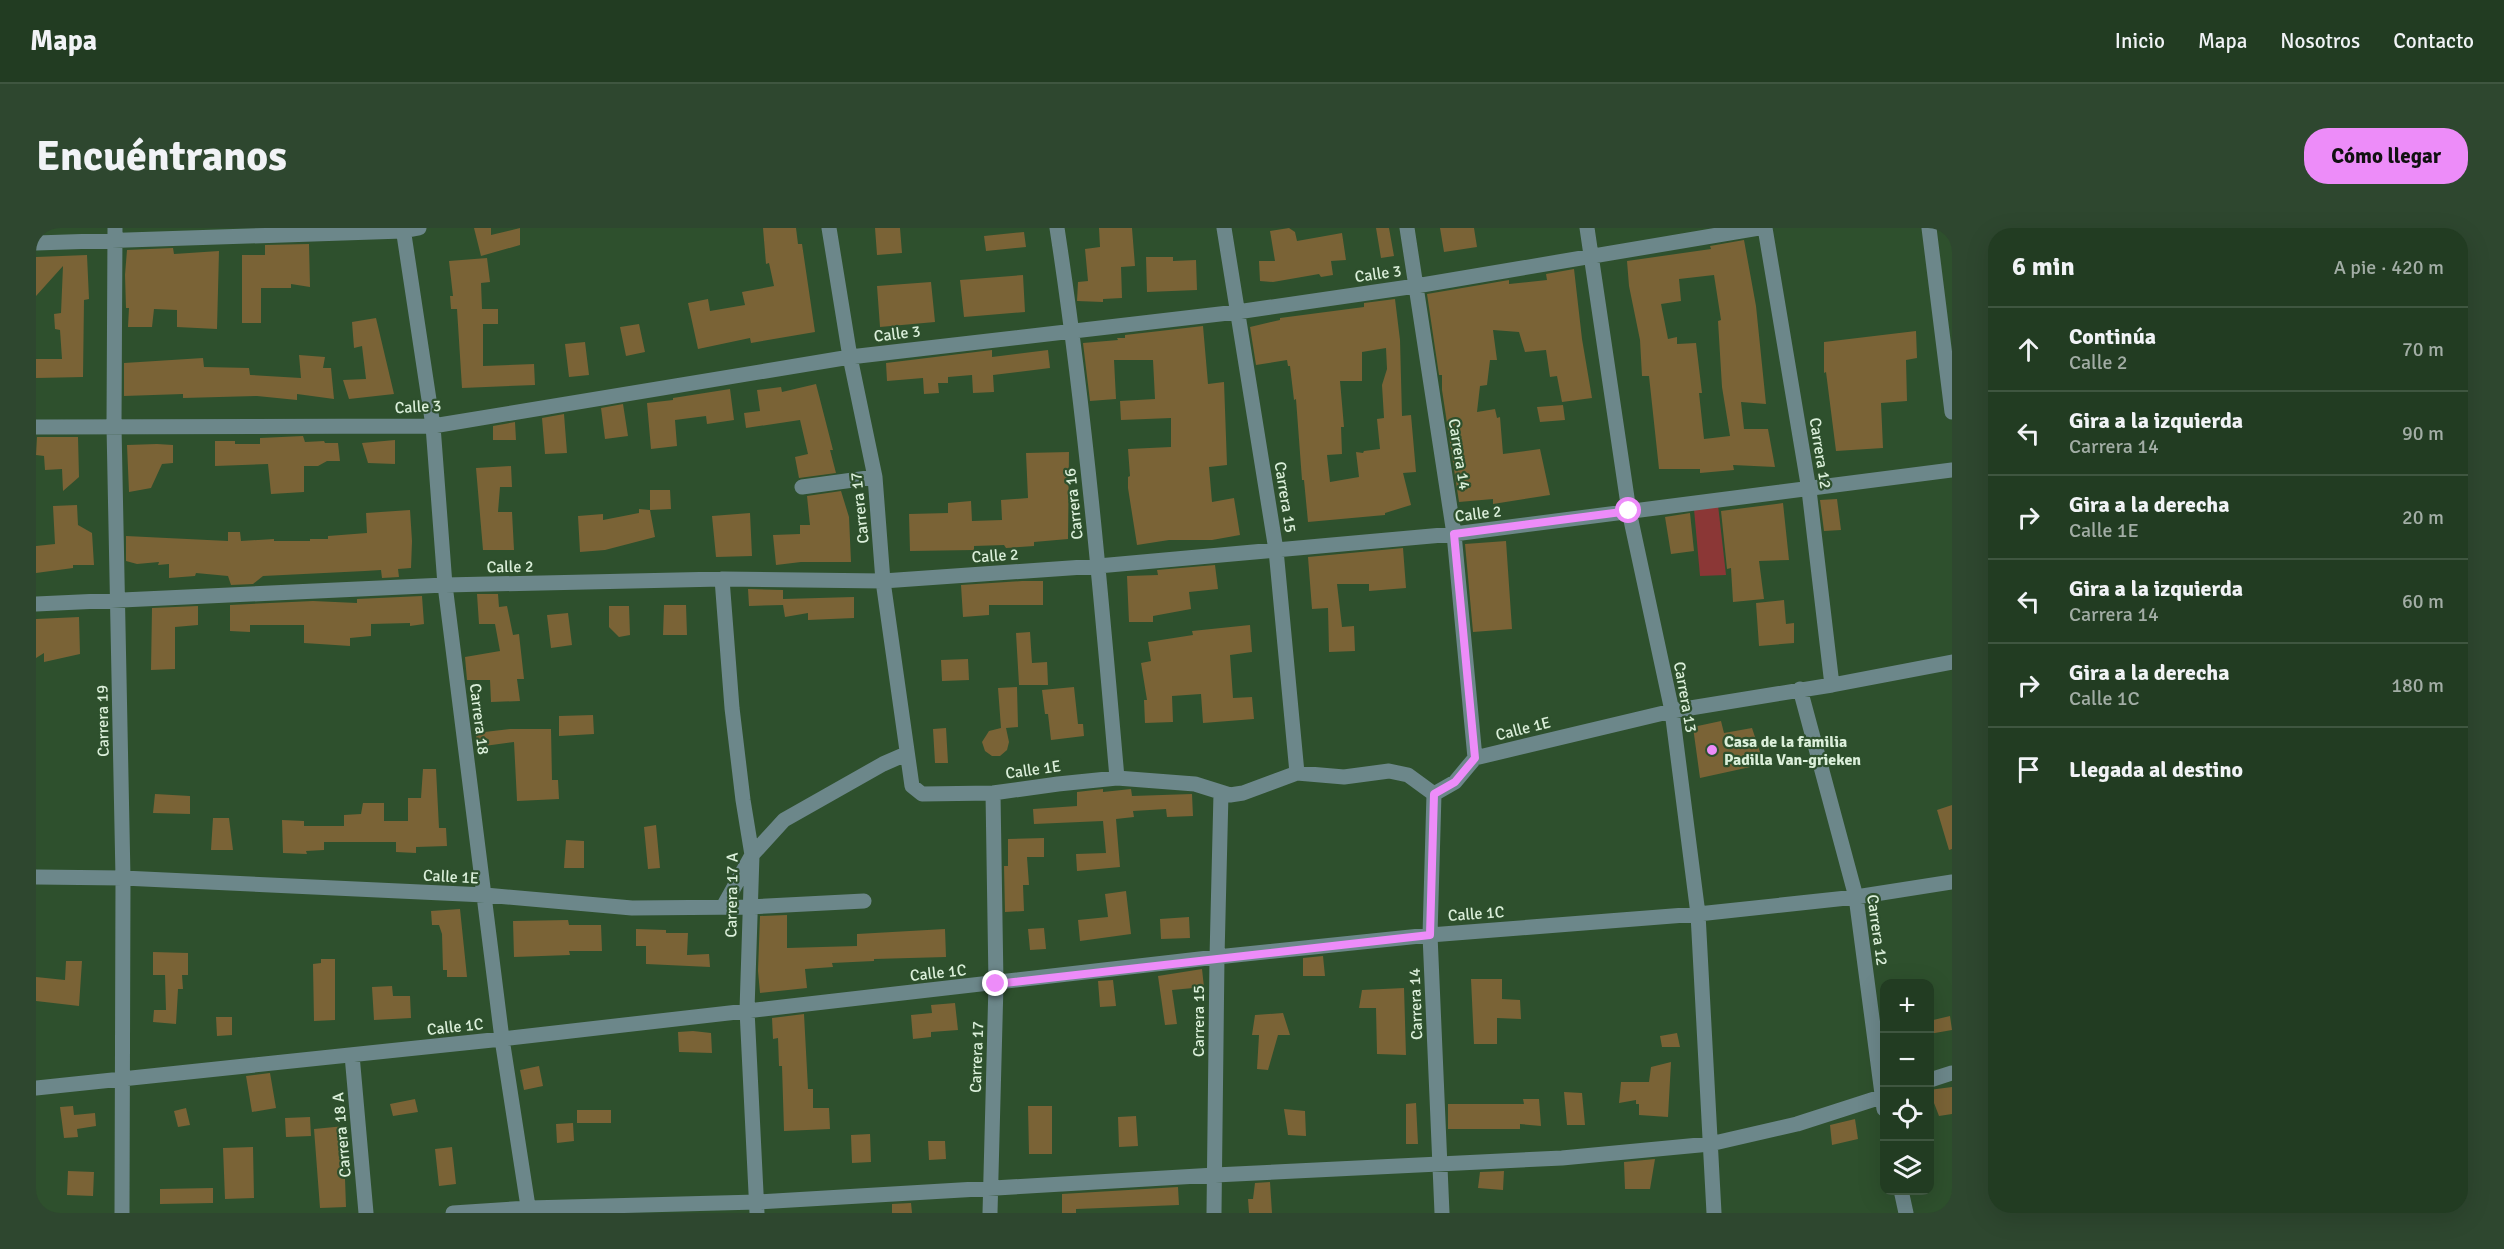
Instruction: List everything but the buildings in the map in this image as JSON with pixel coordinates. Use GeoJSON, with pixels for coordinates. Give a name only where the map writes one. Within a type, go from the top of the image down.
{"type":"FeatureCollection","features":[{"type":"Feature","properties":{"kind":"street"},"geometry":{"type":"LineString","coordinates":[[36,243],[115,233],[419,228]]}},
{"type":"Feature","properties":{"kind":"street","name":"Carrera 17"},"geometry":{"type":"LineString","coordinates":[[829,228],[850,357],[875,477],[883,581],[912,786]]}},
{"type":"Feature","properties":{"kind":"street","name":"Carrera 16"},"geometry":{"type":"LineString","coordinates":[[1057,228],[1072,331],[1072,351],[1098,566],[1118,778]]}},
{"type":"Feature","properties":{"kind":"street","name":"Carrera 15"},"geometry":{"type":"LineString","coordinates":[[1224,228],[1276,550],[1297,773]]}},
{"type":"Feature","properties":{"kind":"street","name":"Carrera 14"},"geometry":{"type":"LineString","coordinates":[[1407,228],[1454,534],[1475,758]]}},
{"type":"Feature","properties":{"kind":"street","name":"Carrera 13"},"geometry":{"type":"LineString","coordinates":[[1587,228],[1629,511],[1672,711],[1698,915],[1714,1213]]}},
{"type":"Feature","properties":{"kind":"street","name":"Calle 3"},"geometry":{"type":"LineString","coordinates":[[36,427],[433,426],[850,357],[1237,312],[1759,228]]}},
{"type":"Feature","properties":{"kind":"street","name":"Carrera 12"},"geometry":{"type":"LineString","coordinates":[[1765,228],[1809,490],[1832,685]]}},
{"type":"Feature","properties":{"kind":"street"},"geometry":{"type":"LineString","coordinates":[[1929,228],[1952,412]]}},
{"type":"Feature","properties":{"kind":"street","name":"Carrera 18"},"geometry":{"type":"LineString","coordinates":[[403,230],[433,426],[445,585],[502,1039],[529,1211]]}},
{"type":"Feature","properties":{"kind":"street","name":"Carrera 19"},"geometry":{"type":"LineString","coordinates":[[115,233],[114,426],[123,878],[122,1213]]}},
{"type":"Feature","properties":{"kind":"street","name":"Calle 2"},"geometry":{"type":"LineString","coordinates":[[36,604],[445,585],[722,579],[883,581],[1098,566],[1454,534],[1952,470]]}},
{"type":"Feature","properties":{"kind":"street"},"geometry":{"type":"LineString","coordinates":[[802,487],[875,477]]}},
{"type":"Feature","properties":{"kind":"street","name":"Carrera 17 A"},"geometry":{"type":"LineString","coordinates":[[722,579],[733,720],[752,855],[747,1010],[757,1207]]}},
{"type":"Feature","properties":{"kind":"street","name":"Calle 1E"},"geometry":{"type":"LineString","coordinates":[[1475,758],[1672,711],[1832,685],[1952,662]]}},
{"type":"Feature","properties":{"kind":"street","name":"Carrera 12"},"geometry":{"type":"LineString","coordinates":[[1800,689],[1856,897],[1882,1087]]}},
{"type":"Feature","properties":{"kind":"street"},"geometry":{"type":"LineString","coordinates":[[723,907],[752,855],[784,820],[906,754]]}},
{"type":"Feature","properties":{"kind":"street"},"geometry":{"type":"LineString","coordinates":[[1434,794],[1455,782],[1475,758]]}},
{"type":"Feature","properties":{"kind":"street","name":"Calle 1E"},"geometry":{"type":"LineString","coordinates":[[912,786],[922,794],[993,793],[1058,783],[1118,778],[1195,784],[1230,795],[1243,793],[1297,773],[1344,777],[1389,771],[1408,775],[1434,794]]}},
{"type":"Feature","properties":{"kind":"street","name":"Carrera 17"},"geometry":{"type":"LineString","coordinates":[[990,1213],[996,984],[993,793]]}},
{"type":"Feature","properties":{"kind":"street","name":"Carrera 15"},"geometry":{"type":"LineString","coordinates":[[1214,1213],[1221,793]]}},
{"type":"Feature","properties":{"kind":"street","name":"Carrera 14"},"geometry":{"type":"LineString","coordinates":[[1434,794],[1430,935],[1442,1213]]}},
{"type":"Feature","properties":{"kind":"street","name":"Calle 1E"},"geometry":{"type":"LineString","coordinates":[[36,877],[123,878],[485,895],[632,908],[749,907],[864,901]]}},
{"type":"Feature","properties":{"kind":"street","name":"Calle 1C"},"geometry":{"type":"LineString","coordinates":[[36,1088],[502,1039],[1217,957],[1430,935],[1698,915],[1856,897],[1952,882]]}},
{"type":"Feature","properties":{"kind":"street","name":"Carrera 18 A"},"geometry":{"type":"LineString","coordinates":[[352,1055],[366,1213]]}},
{"type":"Feature","properties":{"kind":"street"},"geometry":{"type":"LineString","coordinates":[[1934,1078],[1952,1072]]}},
{"type":"Feature","properties":{"kind":"street"},"geometry":{"type":"LineString","coordinates":[[453,1213],[757,1207],[1215,1175],[1440,1166],[1562,1158],[1710,1144],[1880,1102]]}},
{"type":"Feature","properties":{"kind":"street"},"geometry":{"type":"LineString","coordinates":[[1902,1195],[1906,1213]]}},
{"type":"Feature","properties":{"kind":"shaded area"},"geometry":{"type":"Polygon","coordinates":[[[1718,505],[1726,575],[1700,576],[1694,509],[1718,505]]]}},
{"type":"Feature","properties":{"kind":"place","name":"Casa de la familia Padilla Van-grieken"},"geometry":{"type":"Point","coordinates":[1712,750]}},
{"type":"Feature","properties":{"kind":"route"},"geometry":{"type":"LineString","coordinates":[[996,984],[1217,957],[1430,935],[1434,794],[1462,776],[1475,758],[1454,534],[1629,511]]}}]}
